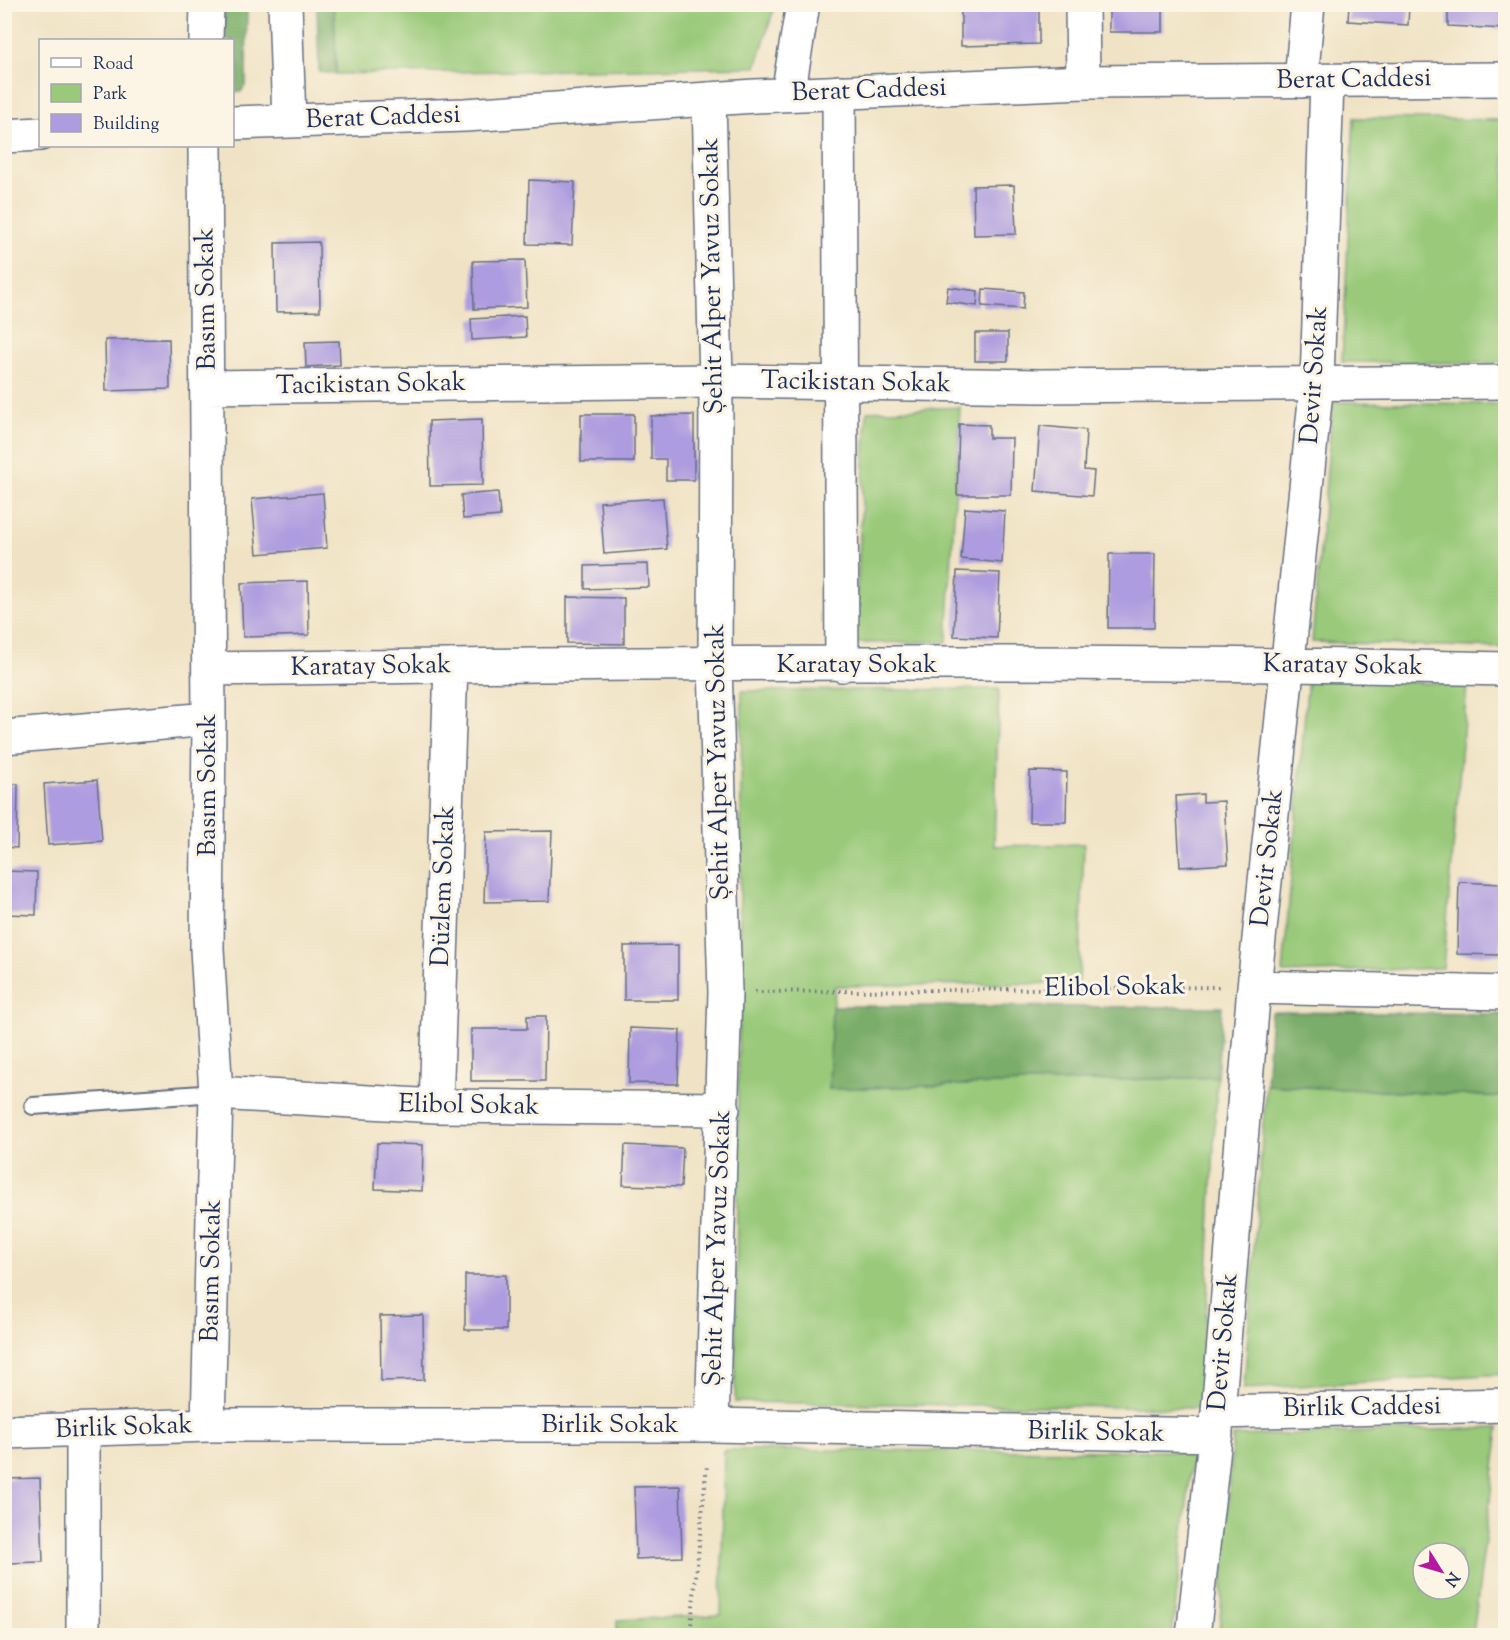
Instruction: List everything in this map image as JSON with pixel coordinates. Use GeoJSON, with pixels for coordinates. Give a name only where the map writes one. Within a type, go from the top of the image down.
{"type":"FeatureCollection","features":[{"type":"Feature","properties":{"kind":"street"},"geometry":{"type":"LineString","coordinates":[[206,39],[207,4]]}},
{"type":"Feature","properties":{"kind":"street"},"geometry":{"type":"LineString","coordinates":[[285,4],[289,121]]}},
{"type":"Feature","properties":{"kind":"street"},"geometry":{"type":"LineString","coordinates":[[788,94],[803,4]]}},
{"type":"Feature","properties":{"kind":"street"},"geometry":{"type":"LineString","coordinates":[[1082,4],[1083,82]]}},
{"type":"Feature","properties":{"kind":"street","name":"Devir Sokak"},"geometry":{"type":"LineString","coordinates":[[1193,1635],[1217,1424],[1254,987],[1317,382],[1314,81],[1308,4]]}},
{"type":"Feature","properties":{"kind":"street","name":"Berat Caddesi"},"geometry":{"type":"LineString","coordinates":[[234,123],[465,115],[788,94],[1083,82],[1506,79]]}},
{"type":"Feature","properties":{"kind":"street"},"geometry":{"type":"LineString","coordinates":[[839,92],[842,665]]}},
{"type":"Feature","properties":{"kind":"street","name":"Şehit Alper Yavuz Sokak"},"geometry":{"type":"LineString","coordinates":[[709,99],[716,381],[715,665],[725,992],[712,1425]]}},
{"type":"Feature","properties":{"kind":"street"},"geometry":{"type":"LineString","coordinates":[[4,136],[39,134]]}},
{"type":"Feature","properties":{"kind":"street","name":"Basım Sokak"},"geometry":{"type":"LineString","coordinates":[[205,147],[209,669],[207,949],[216,1093],[208,1425]]}},
{"type":"Feature","properties":{"kind":"street","name":"Tacikistan Sokak"},"geometry":{"type":"LineString","coordinates":[[207,387],[716,381],[1041,386],[1506,382]]}},
{"type":"Feature","properties":{"kind":"street","name":"Karatay Sokak"},"geometry":{"type":"LineString","coordinates":[[209,669],[450,666],[1289,664],[1506,669]]}},
{"type":"Feature","properties":{"kind":"street","name":"Düzlem Sokak"},"geometry":{"type":"LineString","coordinates":[[436,1107],[450,666]]}},
{"type":"Feature","properties":{"kind":"street"},"geometry":{"type":"LineString","coordinates":[[4,737],[209,719]]}},
{"type":"Feature","properties":{"kind":"street"},"geometry":{"type":"LineString","coordinates":[[1254,987],[1506,993]]}},
{"type":"Feature","properties":{"kind":"street","name":"Elibol Sokak"},"geometry":{"type":"LineString","coordinates":[[216,1093],[436,1107],[723,1108]]}},
{"type":"Feature","properties":{"kind":"street","name":"Birlik Caddesi"},"geometry":{"type":"LineString","coordinates":[[1217,1424],[1506,1405]]}},
{"type":"Feature","properties":{"kind":"street","name":"Birlik Sokak"},"geometry":{"type":"LineString","coordinates":[[4,1432],[208,1425],[1217,1424]]}},
{"type":"Feature","properties":{"kind":"street"},"geometry":{"type":"LineString","coordinates":[[83,1430],[83,1635]]}},
{"type":"Feature","properties":{"kind":"lane"},"geometry":{"type":"LineString","coordinates":[[33,1106],[216,1093]]}},
{"type":"Feature","properties":{"kind":"path","name":"Elibol Sokak"},"geometry":{"type":"LineString","coordinates":[[725,992],[1254,987]]}},
{"type":"Feature","properties":{"kind":"path"},"geometry":{"type":"LineString","coordinates":[[690,1635],[707,1464]]}},
{"type":"Feature","properties":{"kind":"green space"},"geometry":{"type":"Polygon","coordinates":[[[224,5],[247,5],[246,84],[241,92],[234,91],[234,39],[224,39],[224,5]]]}},
{"type":"Feature","properties":{"kind":"green space"},"geometry":{"type":"Polygon","coordinates":[[[317,5],[334,5],[336,74],[319,72],[317,5]]]}},
{"type":"Feature","properties":{"kind":"green space"},"geometry":{"type":"Polygon","coordinates":[[[334,5],[775,5],[756,67],[336,74],[334,5]]]}},
{"type":"Feature","properties":{"kind":"green space"},"geometry":{"type":"Polygon","coordinates":[[[1354,118],[1505,120],[1505,363],[1342,362],[1354,118]]]}},
{"type":"Feature","properties":{"kind":"green space"},"geometry":{"type":"Polygon","coordinates":[[[1333,402],[1505,404],[1505,648],[1312,642],[1333,402]]]}},
{"type":"Feature","properties":{"kind":"green space"},"geometry":{"type":"Polygon","coordinates":[[[960,407],[947,642],[854,643],[867,411],[960,407]]]}},
{"type":"Feature","properties":{"kind":"green space"},"geometry":{"type":"Polygon","coordinates":[[[1308,677],[1467,685],[1443,968],[1283,973],[1308,677]]]}},
{"type":"Feature","properties":{"kind":"green space"},"geometry":{"type":"Polygon","coordinates":[[[999,689],[994,846],[1084,844],[1079,983],[835,986],[829,1089],[1217,1077],[1202,1408],[735,1402],[742,691],[999,689]]]}},
{"type":"Feature","properties":{"kind":"green space"},"geometry":{"type":"Polygon","coordinates":[[[832,1006],[1222,1007],[1217,1077],[829,1089],[832,1006]]]}},
{"type":"Feature","properties":{"kind":"green space"},"geometry":{"type":"Polygon","coordinates":[[[1271,1012],[1505,1014],[1505,1097],[1266,1085],[1271,1012]]]}},
{"type":"Feature","properties":{"kind":"green space"},"geometry":{"type":"Polygon","coordinates":[[[1266,1085],[1505,1097],[1505,1374],[1244,1389],[1266,1085]]]}},
{"type":"Feature","properties":{"kind":"green space"},"geometry":{"type":"Polygon","coordinates":[[[1499,1428],[1473,1635],[1219,1635],[1233,1436],[1499,1428]]]}},
{"type":"Feature","properties":{"kind":"green space"},"geometry":{"type":"Polygon","coordinates":[[[724,1450],[1193,1451],[1172,1635],[617,1636],[617,1620],[721,1615],[724,1450]]]}},
{"type":"Feature","properties":{"kind":"building"},"geometry":{"type":"Polygon","coordinates":[[[961,4],[1039,4],[1039,44],[961,46],[961,4]]]}},
{"type":"Feature","properties":{"kind":"building"},"geometry":{"type":"Polygon","coordinates":[[[1109,4],[1163,4],[1163,32],[1109,32],[1109,4]]]}},
{"type":"Feature","properties":{"kind":"building"},"geometry":{"type":"Polygon","coordinates":[[[1349,4],[1409,4],[1408,25],[1348,21],[1349,4]]]}},
{"type":"Feature","properties":{"kind":"building"},"geometry":{"type":"Polygon","coordinates":[[[1448,4],[1506,4],[1506,29],[1448,26],[1448,4]]]}},
{"type":"Feature","properties":{"kind":"building"},"geometry":{"type":"Polygon","coordinates":[[[529,180],[575,182],[572,245],[527,244],[529,180]]]}},
{"type":"Feature","properties":{"kind":"building"},"geometry":{"type":"Polygon","coordinates":[[[1014,185],[1016,234],[974,235],[973,186],[1014,185]]]}},
{"type":"Feature","properties":{"kind":"building"},"geometry":{"type":"Polygon","coordinates":[[[319,242],[320,311],[276,312],[275,243],[319,242]]]}},
{"type":"Feature","properties":{"kind":"building"},"geometry":{"type":"Polygon","coordinates":[[[525,260],[527,307],[474,309],[473,261],[525,260]]]}},
{"type":"Feature","properties":{"kind":"building"},"geometry":{"type":"Polygon","coordinates":[[[948,287],[978,291],[977,306],[946,302],[948,287]]]}},
{"type":"Feature","properties":{"kind":"building"},"geometry":{"type":"Polygon","coordinates":[[[983,289],[1024,292],[1023,309],[982,306],[983,289]]]}},
{"type":"Feature","properties":{"kind":"building"},"geometry":{"type":"Polygon","coordinates":[[[525,316],[526,337],[472,340],[471,319],[525,316]]]}},
{"type":"Feature","properties":{"kind":"building"},"geometry":{"type":"Polygon","coordinates":[[[975,333],[1008,333],[1008,361],[975,361],[975,333]]]}},
{"type":"Feature","properties":{"kind":"building"},"geometry":{"type":"Polygon","coordinates":[[[169,339],[170,389],[106,391],[105,340],[169,339]]]}},
{"type":"Feature","properties":{"kind":"building"},"geometry":{"type":"Polygon","coordinates":[[[339,341],[340,365],[306,367],[305,342],[339,341]]]}},
{"type":"Feature","properties":{"kind":"building"},"geometry":{"type":"Polygon","coordinates":[[[581,414],[634,414],[634,462],[581,462],[581,414]]]}},
{"type":"Feature","properties":{"kind":"building"},"geometry":{"type":"Polygon","coordinates":[[[694,415],[694,480],[666,480],[666,459],[651,459],[651,416],[694,415]]]}},
{"type":"Feature","properties":{"kind":"building"},"geometry":{"type":"Polygon","coordinates":[[[482,419],[483,485],[430,486],[429,421],[482,419]]]}},
{"type":"Feature","properties":{"kind":"building"},"geometry":{"type":"Polygon","coordinates":[[[959,424],[989,425],[989,438],[1012,438],[1011,495],[957,495],[959,424]]]}},
{"type":"Feature","properties":{"kind":"building"},"geometry":{"type":"Polygon","coordinates":[[[1040,426],[1086,430],[1084,470],[1094,471],[1092,496],[1035,491],[1040,426]]]}},
{"type":"Feature","properties":{"kind":"building"},"geometry":{"type":"Polygon","coordinates":[[[498,492],[500,516],[463,519],[461,495],[498,492]]]}},
{"type":"Feature","properties":{"kind":"building"},"geometry":{"type":"Polygon","coordinates":[[[323,493],[327,548],[257,554],[252,499],[323,493]]]}},
{"type":"Feature","properties":{"kind":"building"},"geometry":{"type":"Polygon","coordinates":[[[663,498],[667,549],[604,554],[600,502],[663,498]]]}},
{"type":"Feature","properties":{"kind":"building"},"geometry":{"type":"Polygon","coordinates":[[[965,508],[1005,511],[1002,563],[961,559],[965,508]]]}},
{"type":"Feature","properties":{"kind":"building"},"geometry":{"type":"Polygon","coordinates":[[[1109,554],[1155,554],[1154,628],[1108,628],[1109,554]]]}},
{"type":"Feature","properties":{"kind":"building"},"geometry":{"type":"Polygon","coordinates":[[[648,564],[649,587],[585,589],[585,566],[648,564]]]}},
{"type":"Feature","properties":{"kind":"building"},"geometry":{"type":"Polygon","coordinates":[[[957,571],[1000,573],[997,638],[954,636],[957,571]]]}},
{"type":"Feature","properties":{"kind":"building"},"geometry":{"type":"Polygon","coordinates":[[[308,581],[309,635],[243,637],[241,583],[308,581]]]}},
{"type":"Feature","properties":{"kind":"building"},"geometry":{"type":"Polygon","coordinates":[[[567,597],[624,598],[624,644],[567,643],[567,597]]]}},
{"type":"Feature","properties":{"kind":"building"},"geometry":{"type":"Polygon","coordinates":[[[1030,771],[1067,772],[1066,822],[1029,822],[1030,771]]]}},
{"type":"Feature","properties":{"kind":"building"},"geometry":{"type":"Polygon","coordinates":[[[97,780],[102,841],[48,845],[44,784],[97,780]]]}},
{"type":"Feature","properties":{"kind":"building"},"geometry":{"type":"Polygon","coordinates":[[[4,784],[18,784],[17,848],[4,847],[4,784]]]}},
{"type":"Feature","properties":{"kind":"building"},"geometry":{"type":"Polygon","coordinates":[[[1203,794],[1203,802],[1224,801],[1228,864],[1180,867],[1176,796],[1203,794]]]}},
{"type":"Feature","properties":{"kind":"building"},"geometry":{"type":"Polygon","coordinates":[[[552,831],[549,901],[484,902],[486,832],[552,831]]]}},
{"type":"Feature","properties":{"kind":"building"},"geometry":{"type":"Polygon","coordinates":[[[4,871],[37,872],[36,915],[4,914],[4,871]]]}},
{"type":"Feature","properties":{"kind":"building"},"geometry":{"type":"Polygon","coordinates":[[[1459,882],[1503,884],[1501,955],[1457,954],[1459,882]]]}},
{"type":"Feature","properties":{"kind":"building"},"geometry":{"type":"Polygon","coordinates":[[[678,945],[678,1000],[624,1000],[624,946],[678,945]]]}},
{"type":"Feature","properties":{"kind":"building"},"geometry":{"type":"Polygon","coordinates":[[[527,1016],[546,1016],[545,1081],[471,1081],[471,1029],[527,1029],[527,1016]]]}},
{"type":"Feature","properties":{"kind":"building"},"geometry":{"type":"Polygon","coordinates":[[[630,1028],[680,1030],[678,1084],[629,1083],[630,1028]]]}},
{"type":"Feature","properties":{"kind":"building"},"geometry":{"type":"Polygon","coordinates":[[[377,1143],[423,1145],[422,1191],[375,1189],[377,1143]]]}},
{"type":"Feature","properties":{"kind":"building"},"geometry":{"type":"Polygon","coordinates":[[[625,1145],[683,1148],[681,1187],[623,1185],[625,1145]]]}},
{"type":"Feature","properties":{"kind":"building"},"geometry":{"type":"Polygon","coordinates":[[[465,1275],[506,1275],[506,1330],[465,1330],[465,1275]]]}},
{"type":"Feature","properties":{"kind":"building"},"geometry":{"type":"Polygon","coordinates":[[[423,1315],[424,1380],[381,1381],[380,1316],[423,1315]]]}},
{"type":"Feature","properties":{"kind":"building"},"geometry":{"type":"Polygon","coordinates":[[[40,1478],[43,1562],[5,1563],[5,1479],[40,1478]]]}},
{"type":"Feature","properties":{"kind":"building"},"geometry":{"type":"Polygon","coordinates":[[[680,1486],[682,1557],[636,1559],[634,1487],[680,1486]]]}},
{"type":"Feature","properties":{"kind":"building"},"geometry":{"type":"Polygon","coordinates":[[[1502,1607],[1506,1608],[1506,1636],[1499,1636],[1502,1607]]]}}]}
